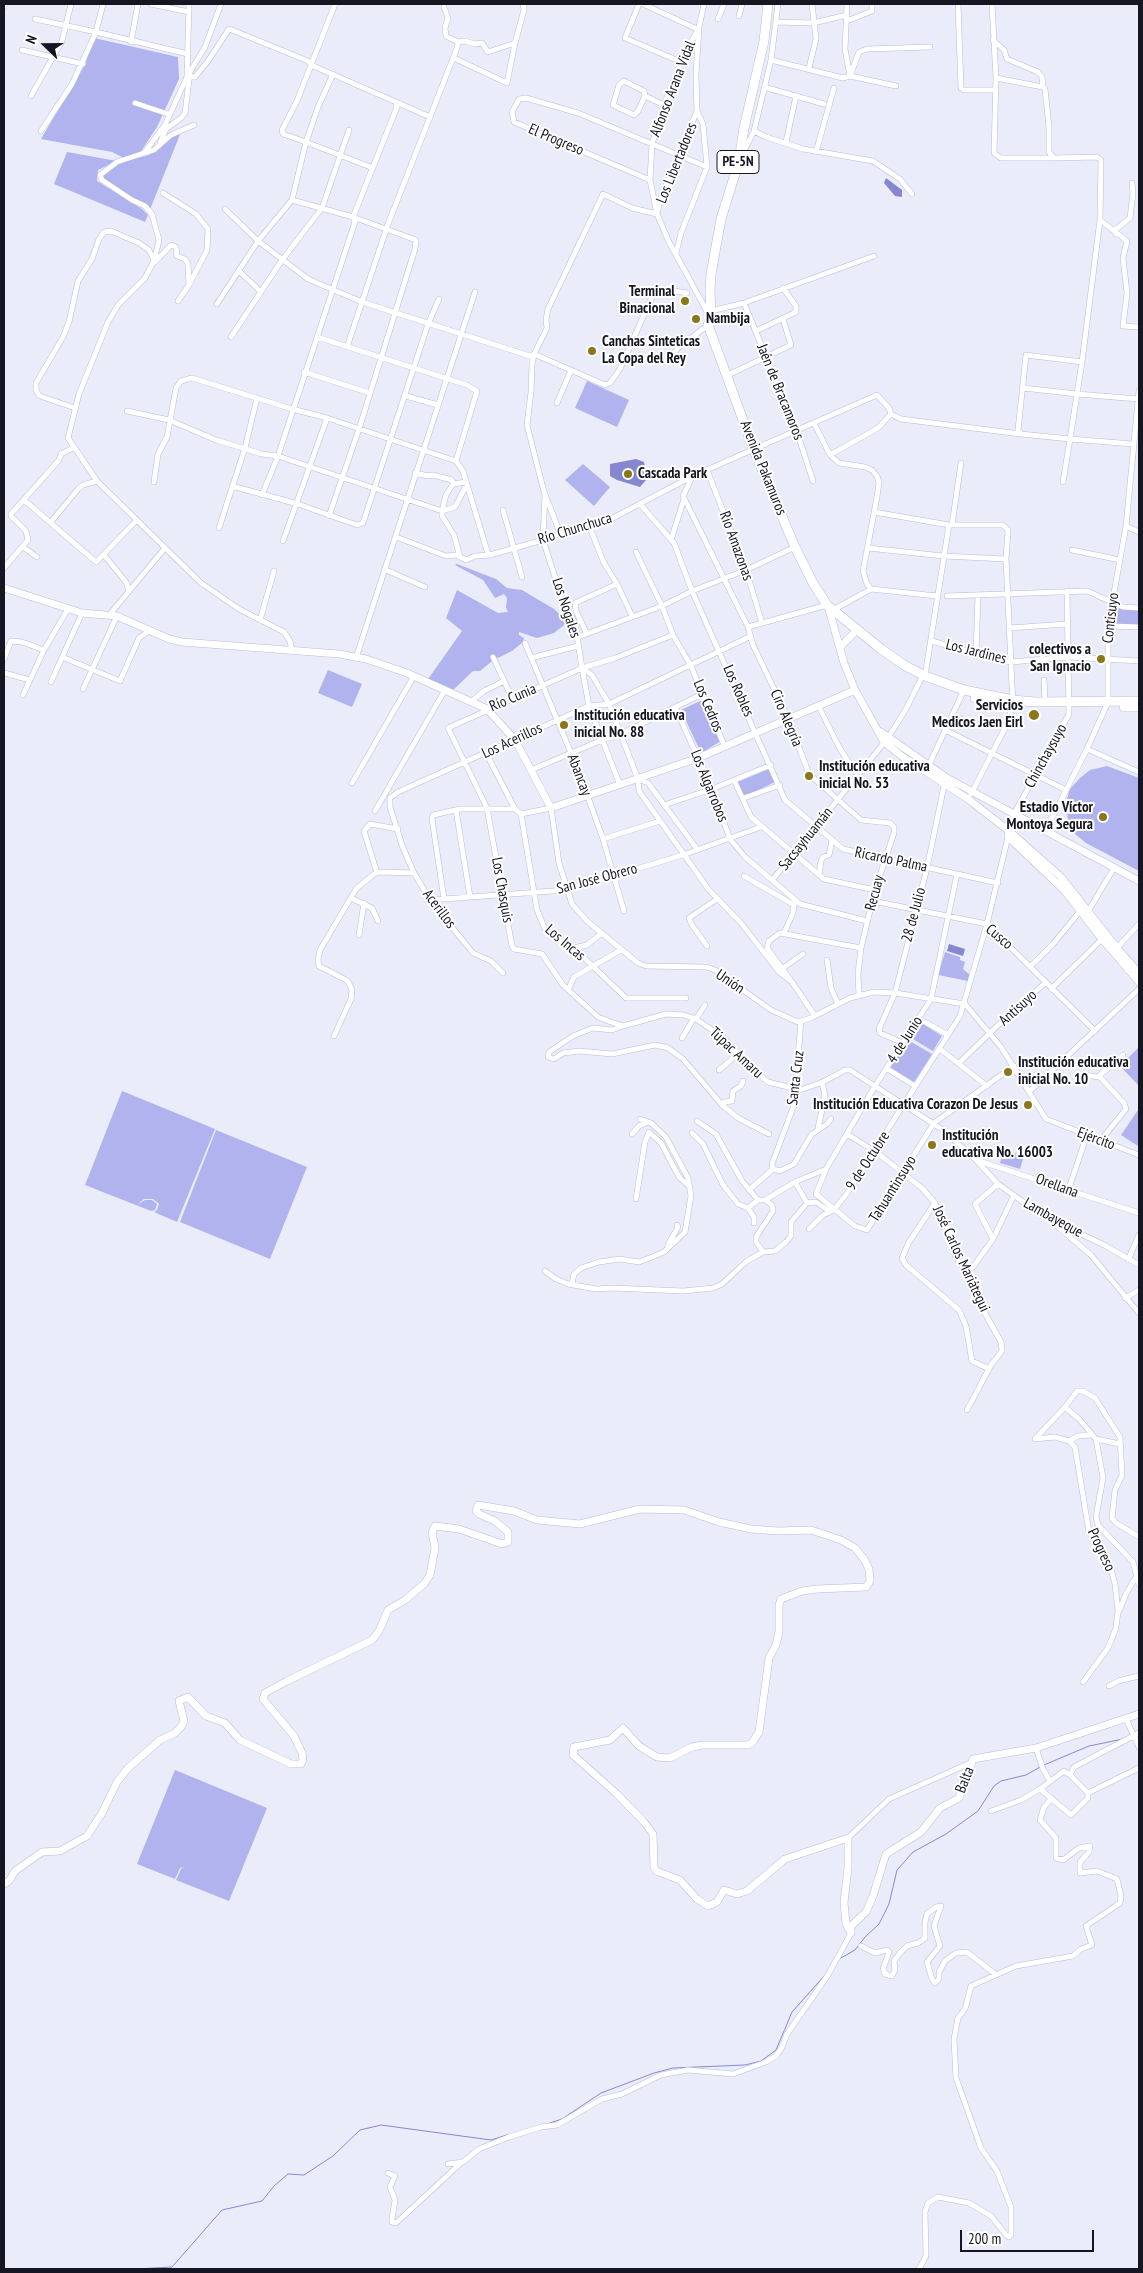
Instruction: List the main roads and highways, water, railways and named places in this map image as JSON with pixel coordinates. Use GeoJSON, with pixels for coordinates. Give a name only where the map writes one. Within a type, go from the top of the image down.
{"type":"FeatureCollection","features":[{"type":"Feature","properties":{"kind":"highway","name":"Avenida Pakamuros"},"geometry":{"type":"LineString","coordinates":[[768,4],[764,41],[744,128],[739,161],[721,219],[711,274],[710,319],[726,376],[754,450],[795,547],[813,583],[830,607],[855,631],[923,677],[963,693],[1013,703],[1139,707]]}},
{"type":"Feature","properties":{"kind":"highway","name":"Avenida Pakamuros"},"geometry":{"type":"LineString","coordinates":[[1106,705],[1139,701]]}},
{"type":"Feature","properties":{"kind":"highway","name":"Avenida Pakamuros"},"geometry":{"type":"LineString","coordinates":[[1013,703],[1046,702],[1069,706]]}},
{"type":"Feature","properties":{"kind":"waterway"},"geometry":{"type":"LineString","coordinates":[[1044,1765],[1089,1746],[1123,1739]]}},
{"type":"Feature","properties":{"kind":"waterway"},"geometry":{"type":"LineString","coordinates":[[839,1959],[855,1950],[879,1924],[889,1904],[897,1870],[913,1852],[946,1834],[978,1811],[994,1786],[1001,1781],[1026,1775],[1040,1767]]}},
{"type":"Feature","properties":{"kind":"waterway"},"geometry":{"type":"LineString","coordinates":[[547,2124],[562,2119],[601,2093],[654,2073],[673,2068],[745,2065],[761,2061],[776,2050],[792,2012],[825,1975]]}},
{"type":"Feature","properties":{"kind":"waterway"},"geometry":{"type":"LineString","coordinates":[[136,2269],[172,2267],[222,2210],[262,2201],[274,2186],[288,2174],[304,2175],[333,2156],[360,2130],[381,2125],[491,2140],[507,2135]]}},
{"type":"Feature","properties":{"kind":"place","name":"Terminal Binacional"},"geometry":{"type":"Point","coordinates":[685,301]}},
{"type":"Feature","properties":{"kind":"place","name":"Nambija"},"geometry":{"type":"Point","coordinates":[696,319]}},
{"type":"Feature","properties":{"kind":"place","name":"Canchas Sinteticas La Copa del Rey"},"geometry":{"type":"Point","coordinates":[592,351]}},
{"type":"Feature","properties":{"kind":"place","name":"Cascada Park"},"geometry":{"type":"Point","coordinates":[628,474]}},
{"type":"Feature","properties":{"kind":"place","name":"colectivos a San Ignacio"},"geometry":{"type":"Point","coordinates":[1101,659]}},
{"type":"Feature","properties":{"kind":"place","name":"Servicios Medicos Jaen Eirl"},"geometry":{"type":"Point","coordinates":[1034,715]}},
{"type":"Feature","properties":{"kind":"place","name":"Institución educativa inicial No. 88"},"geometry":{"type":"Point","coordinates":[564,725]}},
{"type":"Feature","properties":{"kind":"place","name":"Institución educativa inicial No. 53"},"geometry":{"type":"Point","coordinates":[809,776]}},
{"type":"Feature","properties":{"kind":"place","name":"Estadio Víctor Montoya Segura"},"geometry":{"type":"Point","coordinates":[1103,817]}},
{"type":"Feature","properties":{"kind":"place","name":"Institución educativa inicial No. 10"},"geometry":{"type":"Point","coordinates":[1008,1072]}},
{"type":"Feature","properties":{"kind":"place","name":"Institución Educativa Corazon De Jesus"},"geometry":{"type":"Point","coordinates":[1028,1105]}},
{"type":"Feature","properties":{"kind":"place","name":"Institución educativa No. 16003"},"geometry":{"type":"Point","coordinates":[932,1145]}}]}
